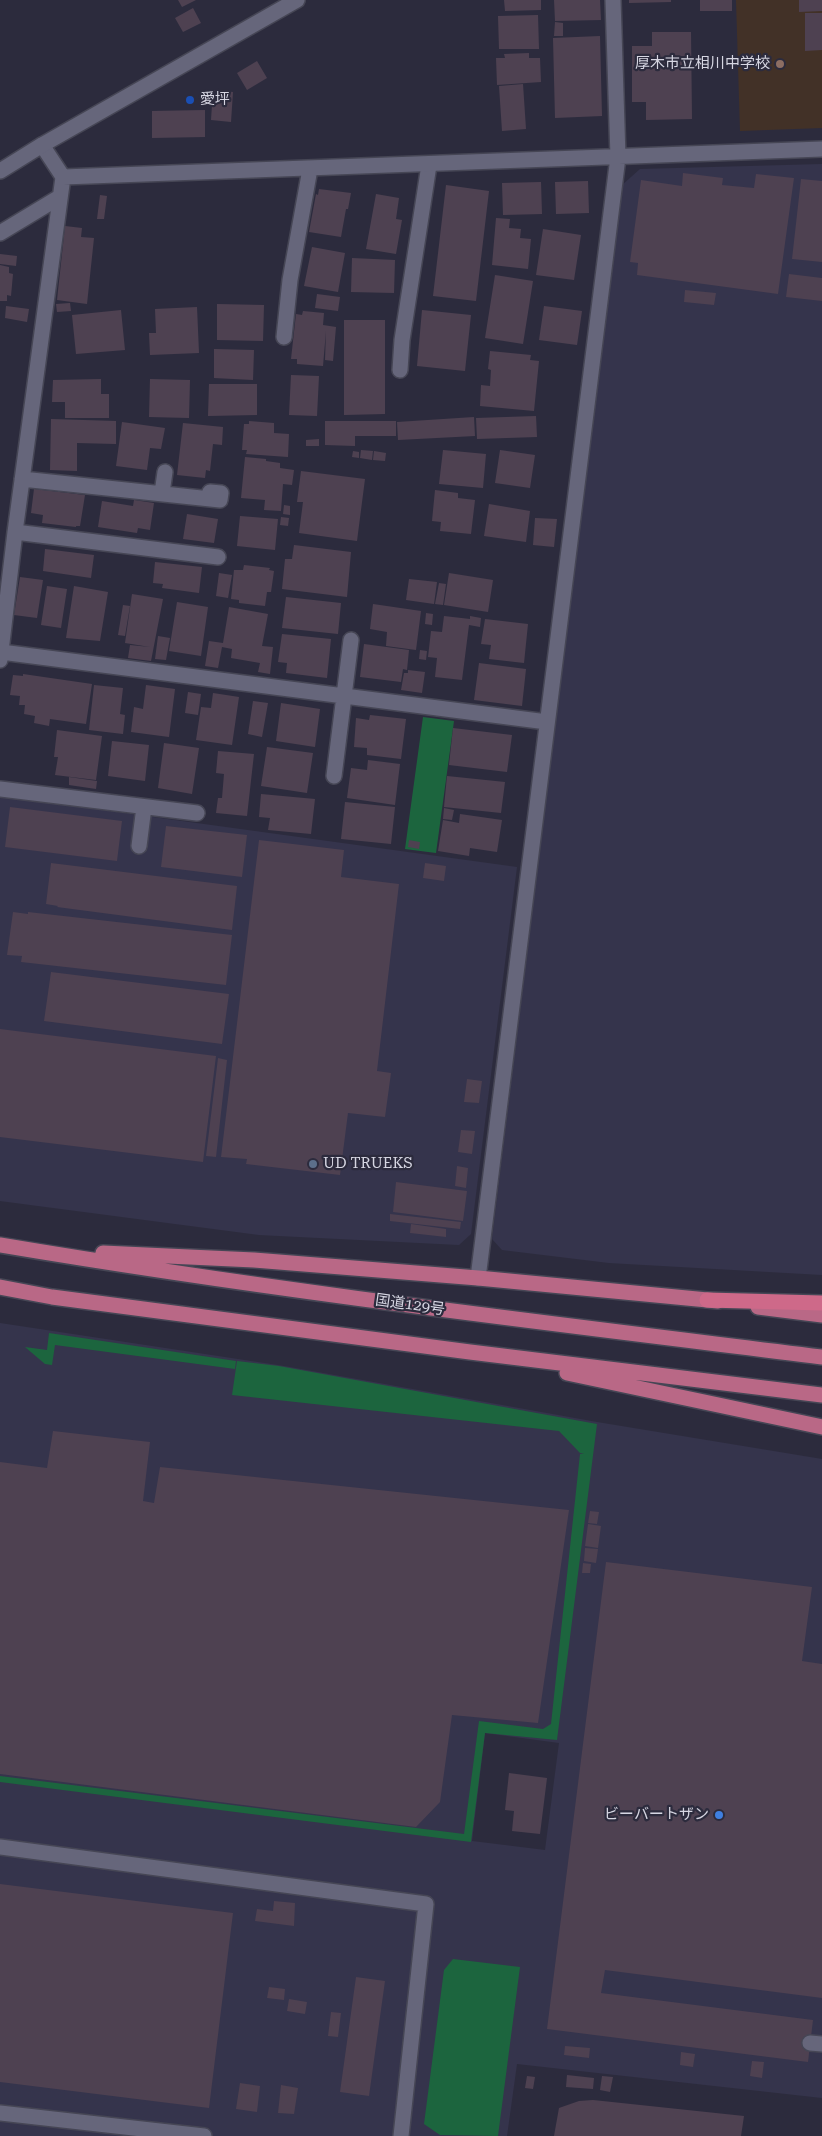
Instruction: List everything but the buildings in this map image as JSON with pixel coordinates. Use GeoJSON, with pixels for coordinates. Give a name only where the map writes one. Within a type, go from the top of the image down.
{"type":"FeatureCollection","features":[{"type":"Feature","properties":{"kind":"highway","name":"国道129号"},"geometry":{"type":"LineString","coordinates":[[0,1245],[172,1272],[476,1314],[822,1357]]}},
{"type":"Feature","properties":{"kind":"highway"},"geometry":{"type":"LineString","coordinates":[[29,1250],[254,1260],[478,1278],[707,1300],[822,1315]]}},
{"type":"Feature","properties":{"kind":"highway"},"geometry":{"type":"LineString","coordinates":[[0,1287],[52,1296],[470,1352],[822,1395]]}},
{"type":"Feature","properties":{"kind":"highway"},"geometry":{"type":"LineString","coordinates":[[707,1300],[822,1303]]}},
{"type":"Feature","properties":{"kind":"highway"},"geometry":{"type":"LineString","coordinates":[[470,1352],[822,1427]]}},
{"type":"Feature","properties":{"kind":"street"},"geometry":{"type":"LineString","coordinates":[[0,171],[42,145],[297,0]]}},
{"type":"Feature","properties":{"kind":"street"},"geometry":{"type":"LineString","coordinates":[[478,1278],[618,158],[613,0]]}},
{"type":"Feature","properties":{"kind":"street"},"geometry":{"type":"LineString","coordinates":[[42,145],[63,177],[58,198],[1,656],[548,722]]}},
{"type":"Feature","properties":{"kind":"street"},"geometry":{"type":"LineString","coordinates":[[63,177],[822,149]]}},
{"type":"Feature","properties":{"kind":"street"},"geometry":{"type":"LineString","coordinates":[[400,370],[402,340],[429,164]]}},
{"type":"Feature","properties":{"kind":"street"},"geometry":{"type":"LineString","coordinates":[[284,337],[290,280],[310,169]]}},
{"type":"Feature","properties":{"kind":"street"},"geometry":{"type":"LineString","coordinates":[[0,233],[58,198]]}},
{"type":"Feature","properties":{"kind":"street"},"geometry":{"type":"LineString","coordinates":[[162,493],[165,472]]}},
{"type":"Feature","properties":{"kind":"street"},"geometry":{"type":"LineString","coordinates":[[22,478],[220,500],[221,493],[210,492]]}},
{"type":"Feature","properties":{"kind":"street"},"geometry":{"type":"LineString","coordinates":[[15,532],[218,557]]}},
{"type":"Feature","properties":{"kind":"street"},"geometry":{"type":"LineString","coordinates":[[334,776],[352,640]]}},
{"type":"Feature","properties":{"kind":"street"},"geometry":{"type":"LineString","coordinates":[[0,789],[197,813]]}},
{"type":"Feature","properties":{"kind":"street"},"geometry":{"type":"LineString","coordinates":[[139,846],[144,807]]}},
{"type":"Feature","properties":{"kind":"street"},"geometry":{"type":"LineString","coordinates":[[0,1847],[426,1904],[401,2136]]}},
{"type":"Feature","properties":{"kind":"street"},"geometry":{"type":"LineString","coordinates":[[0,2113],[204,2136]]}},
{"type":"Feature","properties":{"kind":"shaded area","name":"厚木市立相川中学校"},"geometry":{"type":"Polygon","coordinates":[[[736,0],[822,0],[822,128],[740,131],[736,0]]]}},
{"type":"Feature","properties":{"kind":"shaded area"},"geometry":{"type":"Polygon","coordinates":[[[822,164],[822,1275],[609,1263],[502,1250],[492,1239],[621,186],[640,169],[822,164]]]}},
{"type":"Feature","properties":{"kind":"shaded area"},"geometry":{"type":"Polygon","coordinates":[[[0,796],[517,867],[471,1234],[459,1245],[259,1235],[0,1201],[0,796]]]}},
{"type":"Feature","properties":{"kind":"shaded area"},"geometry":{"type":"Polygon","coordinates":[[[0,1323],[284,1366],[597,1422],[822,1459],[822,2098],[517,2064],[507,2136],[0,2136],[0,1323]],[[485,1733],[472,1841],[545,1850],[559,1743],[485,1733]]]}},
{"type":"Feature","properties":{"kind":"green space"},"geometry":{"type":"Polygon","coordinates":[[[423,717],[454,721],[436,853],[405,849],[423,717]]]}},
{"type":"Feature","properties":{"kind":"green space"},"geometry":{"type":"Polygon","coordinates":[[[49,1333],[236,1361],[235,1369],[55,1345],[52,1365],[45,1364],[25,1347],[47,1350],[49,1333]]]}},
{"type":"Feature","properties":{"kind":"green space"},"geometry":{"type":"Polygon","coordinates":[[[237,1361],[279,1366],[597,1424],[557,1740],[485,1733],[471,1842],[0,1782],[0,1776],[464,1834],[479,1721],[543,1729],[551,1724],[580,1454],[584,1454],[580,1453],[559,1431],[232,1395],[237,1361]]]}},
{"type":"Feature","properties":{"kind":"green space"},"geometry":{"type":"Polygon","coordinates":[[[453,1959],[520,1967],[498,2136],[440,2135],[424,2124],[444,1970],[453,1959]]]}},
{"type":"Feature","properties":{"kind":"place","name":"厚木市立相川中学校"},"geometry":{"type":"Point","coordinates":[780,64]}},
{"type":"Feature","properties":{"kind":"place","name":"愛坪"},"geometry":{"type":"Point","coordinates":[190,100]}},
{"type":"Feature","properties":{"kind":"place","name":"UD TRUEKS"},"geometry":{"type":"Point","coordinates":[313,1164]}},
{"type":"Feature","properties":{"kind":"place","name":"ビーバートザン"},"geometry":{"type":"Point","coordinates":[719,1815]}}]}
